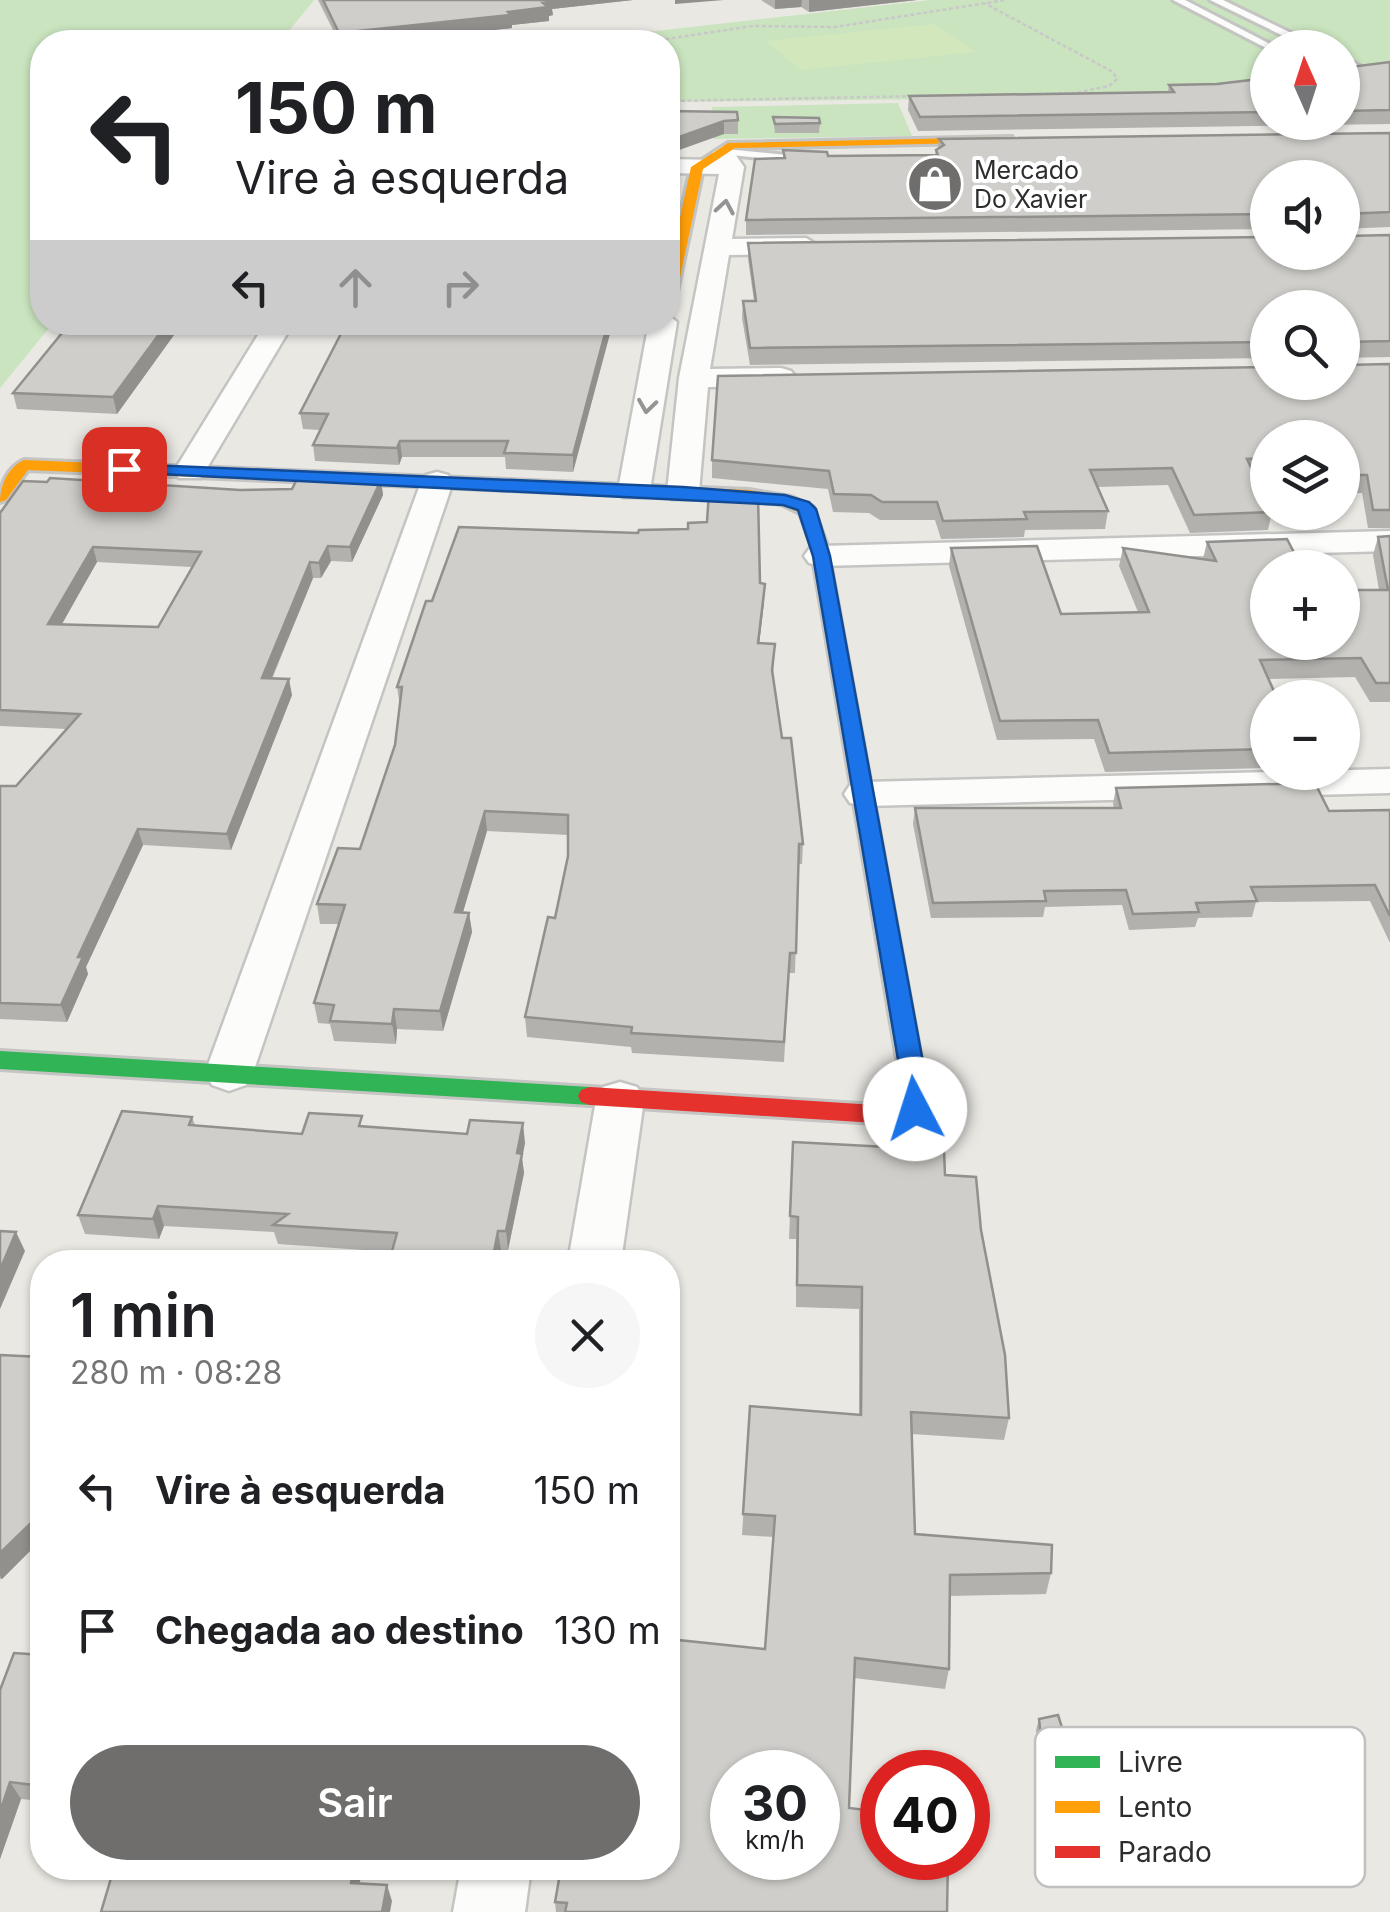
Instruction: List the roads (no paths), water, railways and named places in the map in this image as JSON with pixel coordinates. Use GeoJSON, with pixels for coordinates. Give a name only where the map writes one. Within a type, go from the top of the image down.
{"type":"FeatureCollection","features":[{"type":"Feature","properties":{"kind":"street"},"geometry":{"type":"LineString","coordinates":[[683,492],[694,378],[718,246],[730,146],[1036,140]]}},
{"type":"Feature","properties":{"kind":"street"},"geometry":{"type":"LineString","coordinates":[[680,166],[697,167],[727,157]]}},
{"type":"Feature","properties":{"kind":"street"},"geometry":{"type":"LineString","coordinates":[[680,246],[697,167]]}},
{"type":"Feature","properties":{"kind":"street"},"geometry":{"type":"LineString","coordinates":[[718,246],[836,245]]}},
{"type":"Feature","properties":{"kind":"street"},"geometry":{"type":"LineString","coordinates":[[680,322],[704,322]]}},
{"type":"Feature","properties":{"kind":"street"},"geometry":{"type":"LineString","coordinates":[[190,471],[272,335]]}},
{"type":"Feature","properties":{"kind":"street"},"geometry":{"type":"LineString","coordinates":[[634,490],[663,335]]}},
{"type":"Feature","properties":{"kind":"street"},"geometry":{"type":"LineString","coordinates":[[694,378],[813,376]]}},
{"type":"Feature","properties":{"kind":"street"},"geometry":{"type":"LineString","coordinates":[[0,498],[24,466],[683,492],[795,502],[810,513],[821,556],[917,1095],[915,1109],[891,1115],[0,1060]]}},
{"type":"Feature","properties":{"kind":"street"},"geometry":{"type":"LineString","coordinates":[[229,1072],[436,482]]}},
{"type":"Feature","properties":{"kind":"street"},"geometry":{"type":"LineString","coordinates":[[821,556],[1390,541]]}},
{"type":"Feature","properties":{"kind":"street"},"geometry":{"type":"LineString","coordinates":[[864,794],[1390,781]]}},
{"type":"Feature","properties":{"kind":"street"},"geometry":{"type":"LineString","coordinates":[[596,1250],[620,1100]]}},
{"type":"Feature","properties":{"kind":"street"},"geometry":{"type":"LineString","coordinates":[[488,1912],[494,1880]]}},
{"type":"Feature","properties":{"kind":"lane"},"geometry":{"type":"LineString","coordinates":[[1178,0],[1250,36]]}},
{"type":"Feature","properties":{"kind":"lane"},"geometry":{"type":"LineString","coordinates":[[1216,0],[1279,30]]}},
{"type":"Feature","properties":{"kind":"lane"},"geometry":{"type":"LineString","coordinates":[[727,157],[824,160]]}},
{"type":"Feature","properties":{"kind":"place","name":"Mercado Do Xavier"},"geometry":{"type":"Point","coordinates":[935,184]}}]}
